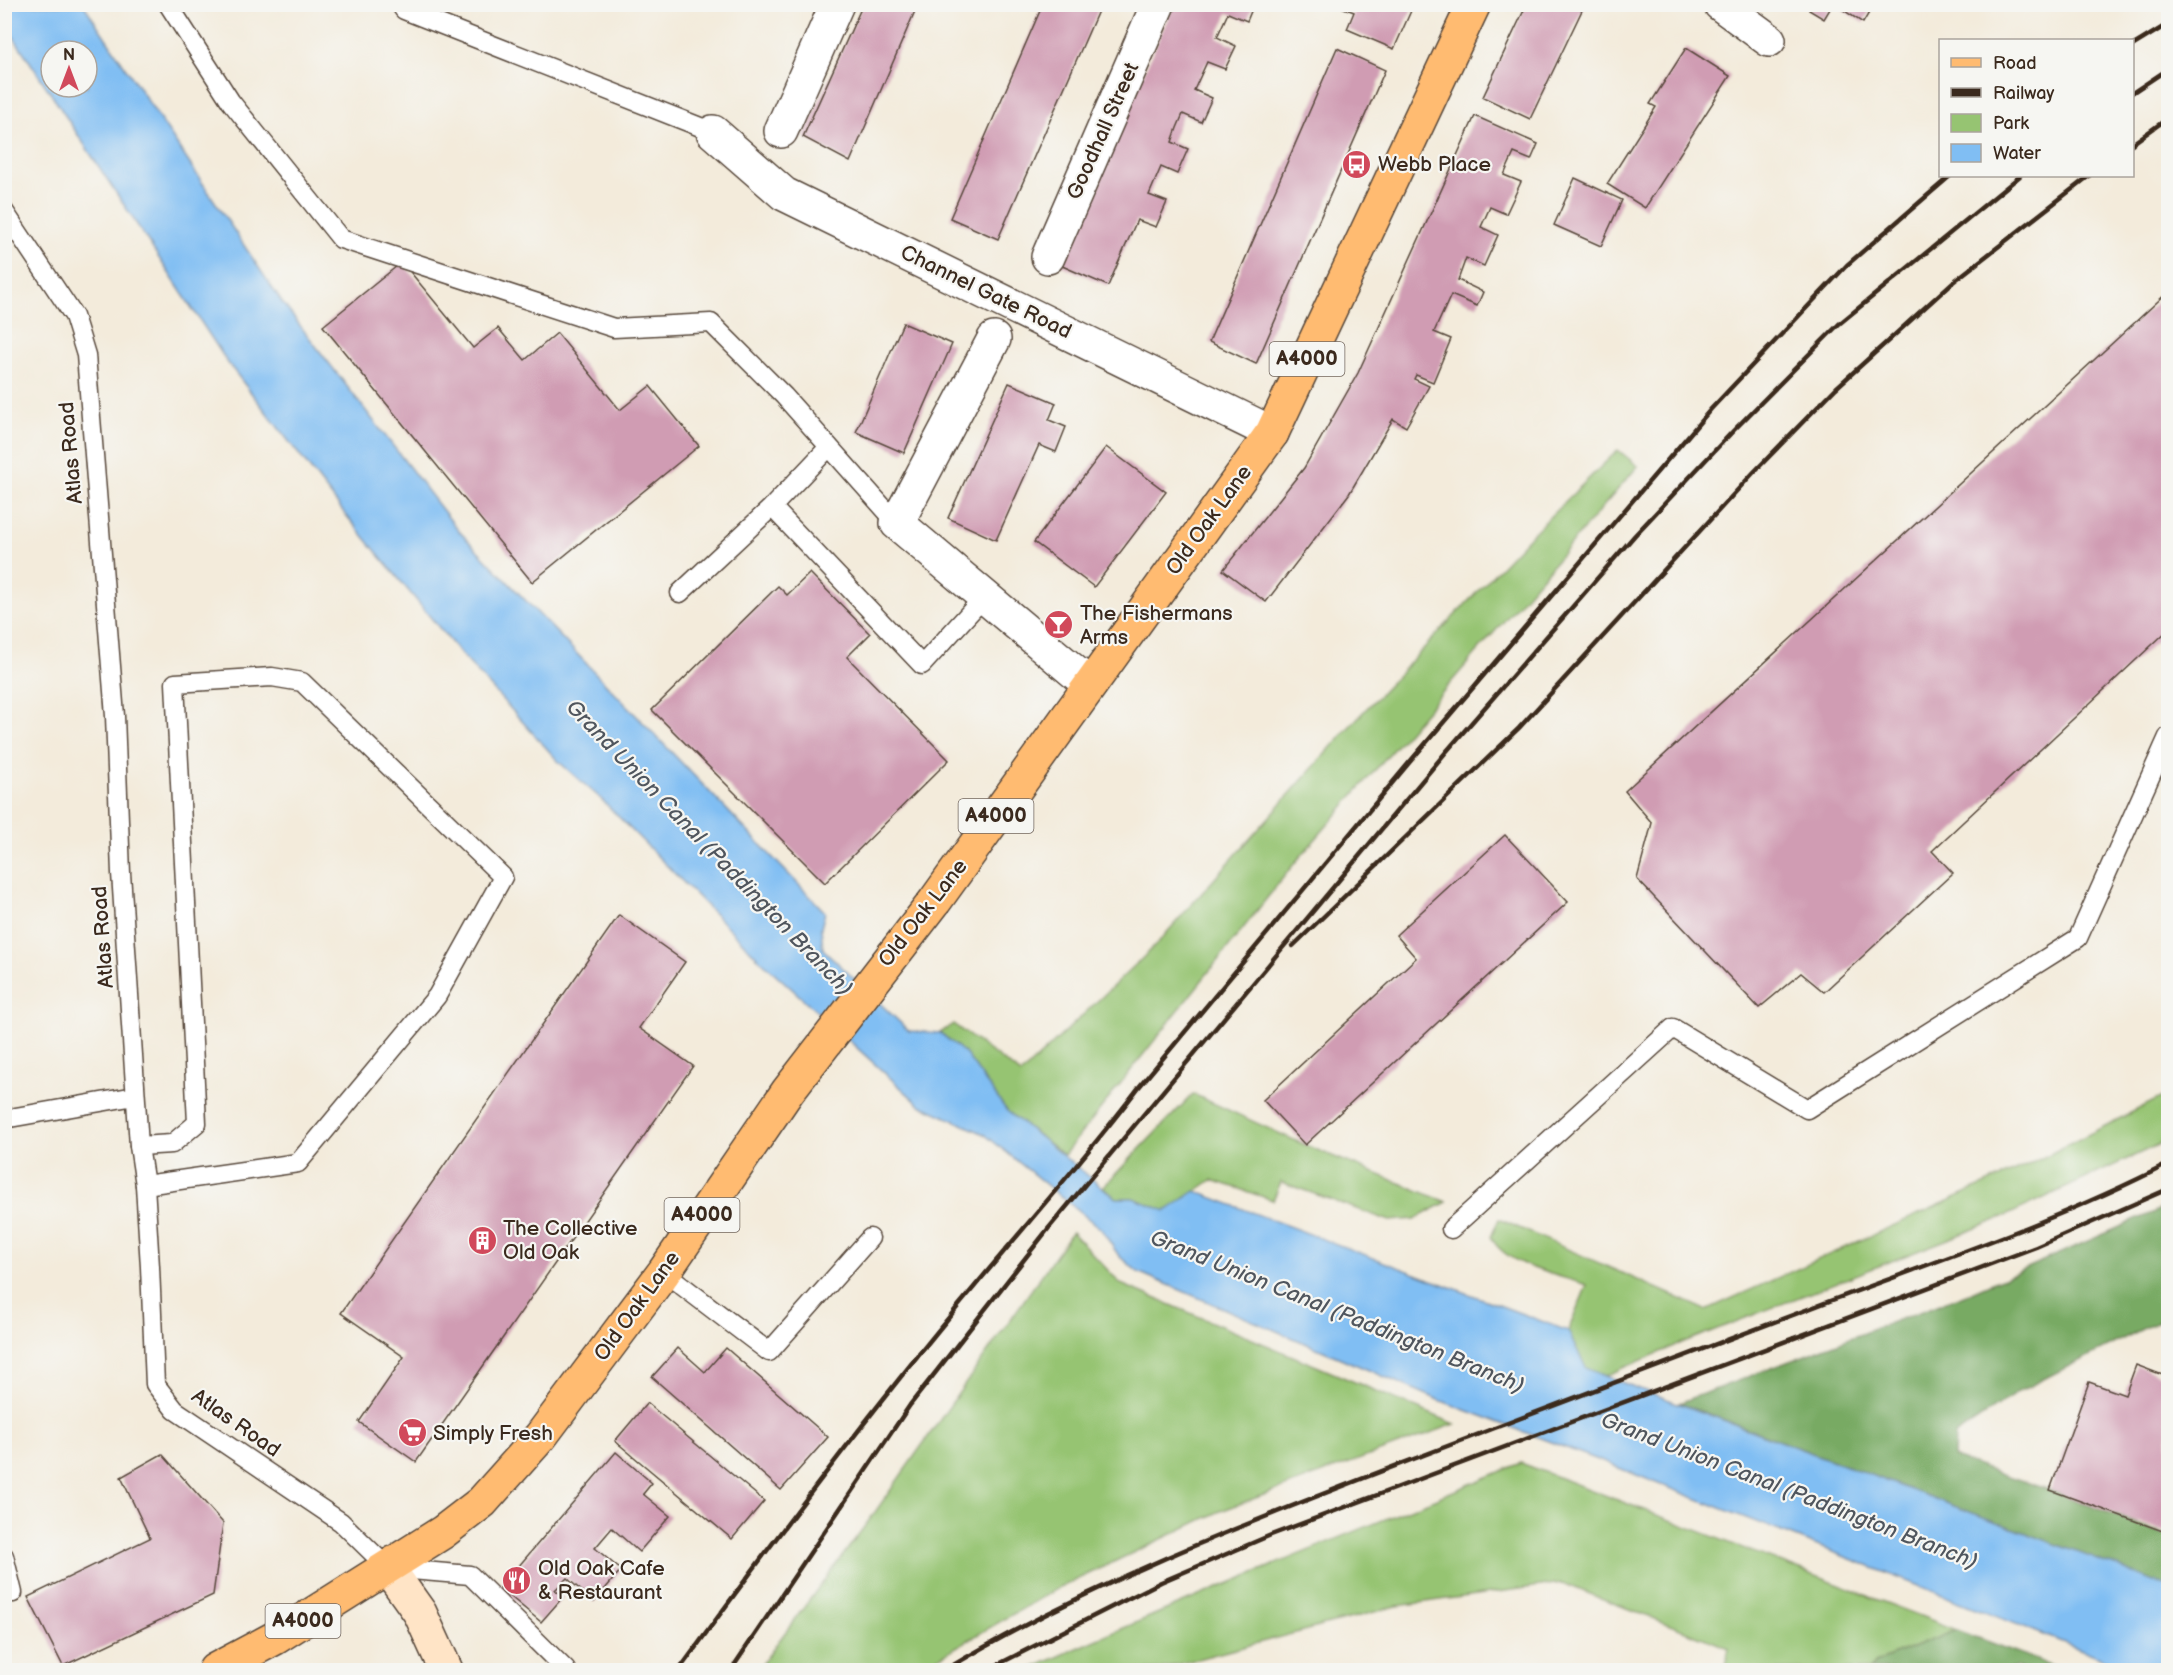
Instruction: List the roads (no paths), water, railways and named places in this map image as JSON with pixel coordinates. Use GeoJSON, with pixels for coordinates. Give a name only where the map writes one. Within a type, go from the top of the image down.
{"type":"FeatureCollection","features":[{"type":"Feature","properties":{"kind":"main road","name":"Old Oak Lane"},"geometry":{"type":"LineString","coordinates":[[388,1568],[482,1502],[541,1436],[664,1272],[819,1049],[898,945],[935,901],[1272,433],[1474,4]]}},
{"type":"Feature","properties":{"kind":"main road","name":"A4000"},"geometry":{"type":"LineString","coordinates":[[215,1671],[275,1638],[388,1568]]}},
{"type":"Feature","properties":{"kind":"street"},"geometry":{"type":"LineString","coordinates":[[781,131],[837,4]]}},
{"type":"Feature","properties":{"kind":"street","name":"Goodhall Street"},"geometry":{"type":"LineString","coordinates":[[1047,257],[1158,4]]}},
{"type":"Feature","properties":{"kind":"street"},"geometry":{"type":"LineString","coordinates":[[1720,4],[1770,40]]}},
{"type":"Feature","properties":{"kind":"street","name":"Channel Gate Road"},"geometry":{"type":"LineString","coordinates":[[713,132],[784,194],[1272,433]]}},
{"type":"Feature","properties":{"kind":"street"},"geometry":{"type":"LineString","coordinates":[[994,339],[897,523],[1090,685]]}},
{"type":"Feature","properties":{"kind":"street"},"geometry":{"type":"LineString","coordinates":[[388,1568],[420,1613],[446,1671]]}},
{"type":"Feature","properties":{"kind":"lane"},"geometry":{"type":"LineString","coordinates":[[168,4],[231,102],[341,239],[614,328],[711,323],[829,447],[897,523]]}},
{"type":"Feature","properties":{"kind":"lane"},"geometry":{"type":"LineString","coordinates":[[400,4],[404,10],[713,132]]}},
{"type":"Feature","properties":{"kind":"lane","name":"Atlas Road"},"geometry":{"type":"LineString","coordinates":[[4,211],[74,316],[86,355],[115,716],[121,873],[135,1096],[145,1185],[154,1384],[175,1410],[341,1522],[388,1568]]}},
{"type":"Feature","properties":{"kind":"lane"},"geometry":{"type":"LineString","coordinates":[[680,593],[772,507],[829,447]]}},
{"type":"Feature","properties":{"kind":"lane"},"geometry":{"type":"LineString","coordinates":[[772,507],[922,665],[985,597]]}},
{"type":"Feature","properties":{"kind":"lane"},"geometry":{"type":"LineString","coordinates":[[139,1146],[172,1143],[197,1123],[175,683],[272,677],[302,682],[503,877],[436,996],[298,1163],[145,1185]]}},
{"type":"Feature","properties":{"kind":"lane"},"geometry":{"type":"LineString","coordinates":[[1451,1229],[1673,1028],[1807,1110],[2078,938],[2169,737]]}},
{"type":"Feature","properties":{"kind":"lane"},"geometry":{"type":"LineString","coordinates":[[4,1119],[135,1096]]}},
{"type":"Feature","properties":{"kind":"lane"},"geometry":{"type":"LineString","coordinates":[[664,1272],[769,1352],[870,1238]]}},
{"type":"Feature","properties":{"kind":"lane"},"geometry":{"type":"LineString","coordinates":[[4,1556],[13,1593]]}},
{"type":"Feature","properties":{"kind":"lane"},"geometry":{"type":"LineString","coordinates":[[388,1568],[470,1575],[566,1671]]}},
{"type":"Feature","properties":{"kind":"water","name":"Grand Union Canal (Paddington Branch)"},"geometry":{"type":"Polygon","coordinates":[[[5,5],[84,5],[281,301],[458,530],[825,912],[821,928],[823,949],[909,1031],[940,1033],[965,1053],[1007,1111],[1116,1198],[1133,1198],[1166,1211],[1195,1191],[1568,1331],[1586,1368],[1605,1376],[2168,1586],[2168,1670],[2133,1670],[1601,1461],[1439,1400],[1138,1272],[1119,1256],[1101,1229],[984,1134],[920,1105],[759,959],[599,797],[559,762],[460,653],[346,515],[228,363],[54,99],[99,99],[99,39],[39,39],[39,76],[5,24],[5,5]]]}},
{"type":"Feature","properties":{"kind":"railway"},"geometry":{"type":"LineString","coordinates":[[2134,45],[2168,24]]}},
{"type":"Feature","properties":{"kind":"railway"},"geometry":{"type":"LineString","coordinates":[[2134,92],[2168,69]]}},
{"type":"Feature","properties":{"kind":"railway"},"geometry":{"type":"LineString","coordinates":[[2134,143],[2168,118]]}},
{"type":"Feature","properties":{"kind":"railway"},"geometry":{"type":"LineString","coordinates":[[679,1670],[898,1380],[1408,764],[1711,409],[1847,265],[1949,177]]}},
{"type":"Feature","properties":{"kind":"railway"},"geometry":{"type":"LineString","coordinates":[[731,1670],[910,1405],[1048,1229],[1446,752],[1635,535],[1734,430],[1839,324],[2019,177]]}},
{"type":"Feature","properties":{"kind":"railway"},"geometry":{"type":"LineString","coordinates":[[1293,946],[1519,728],[1754,472],[1836,388],[1953,282],[2088,177]]}},
{"type":"Feature","properties":{"kind":"railway"},"geometry":{"type":"LineString","coordinates":[[945,1670],[1060,1607],[1240,1527],[2045,1220],[2168,1164]]}},
{"type":"Feature","properties":{"kind":"railway"},"geometry":{"type":"LineString","coordinates":[[987,1670],[1161,1582],[1271,1535],[2036,1247],[2168,1189]]}},
{"type":"Feature","properties":{"kind":"place","name":"Webb Place"},"geometry":{"type":"Point","coordinates":[1357,164]}},
{"type":"Feature","properties":{"kind":"place","name":"The Fishermans Arms"},"geometry":{"type":"Point","coordinates":[1059,625]}},
{"type":"Feature","properties":{"kind":"place","name":"The Collective Old Oak"},"geometry":{"type":"Point","coordinates":[482,1240]}},
{"type":"Feature","properties":{"kind":"place","name":"Simply Fresh"},"geometry":{"type":"Point","coordinates":[412,1433]}},
{"type":"Feature","properties":{"kind":"place","name":"Old Oak Cafe & Restaurant"},"geometry":{"type":"Point","coordinates":[517,1580]}}]}
